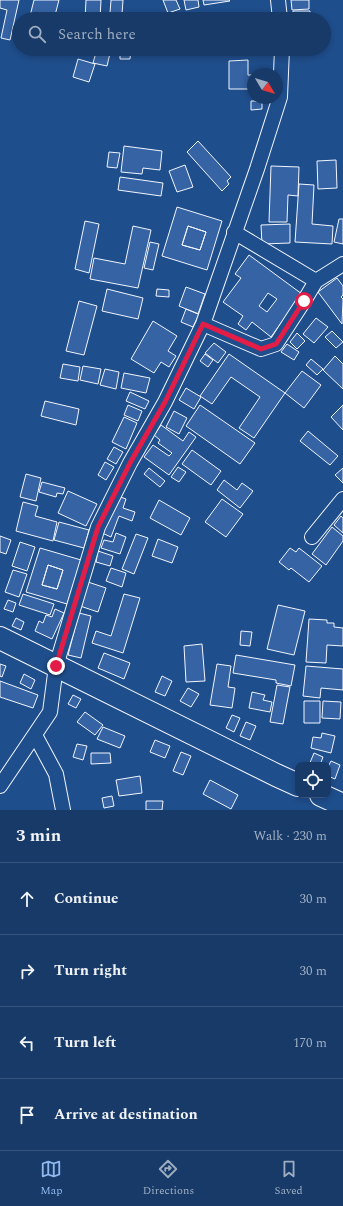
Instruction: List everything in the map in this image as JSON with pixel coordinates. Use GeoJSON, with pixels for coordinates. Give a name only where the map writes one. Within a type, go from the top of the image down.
{"type":"FeatureCollection","features":[{"type":"Feature","properties":{"kind":"highway"},"geometry":{"type":"LineString","coordinates":[[0,638],[295,784]]}},
{"type":"Feature","properties":{"kind":"highway"},"geometry":{"type":"LineString","coordinates":[[328,798],[343,805]]}},
{"type":"Feature","properties":{"kind":"street"},"geometry":{"type":"LineString","coordinates":[[278,0],[279,12]]}},
{"type":"Feature","properties":{"kind":"street"},"geometry":{"type":"LineString","coordinates":[[0,786],[50,712],[56,666],[98,527],[130,463],[165,402],[203,324],[280,97],[282,56]]}},
{"type":"Feature","properties":{"kind":"street"},"geometry":{"type":"LineString","coordinates":[[234,232],[316,281]]}},
{"type":"Feature","properties":{"kind":"street"},"geometry":{"type":"LineString","coordinates":[[203,324],[261,349],[276,344],[316,281],[343,264]]}},
{"type":"Feature","properties":{"kind":"street"},"geometry":{"type":"LineString","coordinates":[[312,537],[343,499]]}},
{"type":"Feature","properties":{"kind":"street"},"geometry":{"type":"LineString","coordinates":[[34,735],[56,774],[63,810]]}},
{"type":"Feature","properties":{"kind":"building"},"geometry":{"type":"Polygon","coordinates":[[[0,0],[19,0],[16,12],[12,12],[12,31],[10,40],[1,38],[7,10],[0,8],[0,0]]]}},
{"type":"Feature","properties":{"kind":"building"},"geometry":{"type":"Polygon","coordinates":[[[34,0],[59,0],[56,12],[31,12],[34,0]]]}},
{"type":"Feature","properties":{"kind":"building"},"geometry":{"type":"Polygon","coordinates":[[[86,0],[101,0],[100,12],[85,12],[86,0]]]}},
{"type":"Feature","properties":{"kind":"building"},"geometry":{"type":"Polygon","coordinates":[[[111,0],[123,0],[122,12],[110,12],[111,0]]]}},
{"type":"Feature","properties":{"kind":"building"},"geometry":{"type":"Polygon","coordinates":[[[163,0],[176,0],[180,9],[168,12],[163,0]]]}},
{"type":"Feature","properties":{"kind":"building"},"geometry":{"type":"Polygon","coordinates":[[[184,0],[198,0],[199,7],[186,10],[184,0]]]}},
{"type":"Feature","properties":{"kind":"building"},"geometry":{"type":"Polygon","coordinates":[[[203,0],[229,0],[230,1],[204,5],[203,0]]]}},
{"type":"Feature","properties":{"kind":"building"},"geometry":{"type":"Polygon","coordinates":[[[291,0],[309,0],[309,9],[292,10],[291,0]]]}},
{"type":"Feature","properties":{"kind":"building"},"geometry":{"type":"Polygon","coordinates":[[[293,11],[310,11],[310,12],[293,11]]]}},
{"type":"Feature","properties":{"kind":"building"},"geometry":{"type":"Polygon","coordinates":[[[95,56],[109,56],[107,66],[93,63],[95,56]]]}},
{"type":"Feature","properties":{"kind":"building"},"geometry":{"type":"Polygon","coordinates":[[[120,56],[130,56],[130,59],[120,59],[120,56]]]}},
{"type":"Feature","properties":{"kind":"building"},"geometry":{"type":"Polygon","coordinates":[[[78,59],[95,64],[89,82],[73,77],[78,59]]]}},
{"type":"Feature","properties":{"kind":"building"},"geometry":{"type":"Polygon","coordinates":[[[248,60],[247,89],[229,89],[229,61],[248,60]]]}},
{"type":"Feature","properties":{"kind":"building"},"geometry":{"type":"Polygon","coordinates":[[[251,104],[262,104],[262,109],[251,110],[251,104]]]}},
{"type":"Feature","properties":{"kind":"building"},"geometry":{"type":"Polygon","coordinates":[[[198,141],[231,177],[227,181],[229,184],[222,191],[187,152],[198,141]]]}},
{"type":"Feature","properties":{"kind":"building"},"geometry":{"type":"Polygon","coordinates":[[[124,146],[162,151],[160,170],[143,168],[142,174],[121,172],[124,146]]]}},
{"type":"Feature","properties":{"kind":"building"},"geometry":{"type":"Polygon","coordinates":[[[109,152],[120,153],[117,168],[107,167],[109,152]]]}},
{"type":"Feature","properties":{"kind":"building"},"geometry":{"type":"Polygon","coordinates":[[[336,160],[337,188],[318,189],[317,161],[336,160]]]}},
{"type":"Feature","properties":{"kind":"building"},"geometry":{"type":"Polygon","coordinates":[[[185,165],[193,187],[177,192],[169,171],[185,165]]]}},
{"type":"Feature","properties":{"kind":"building"},"geometry":{"type":"Polygon","coordinates":[[[271,166],[299,167],[298,196],[288,195],[287,222],[269,222],[271,166]]]}},
{"type":"Feature","properties":{"kind":"building"},"geometry":{"type":"Polygon","coordinates":[[[120,177],[163,183],[161,196],[118,190],[120,177]]]}},
{"type":"Feature","properties":{"kind":"building"},"geometry":{"type":"Polygon","coordinates":[[[299,184],[314,185],[312,224],[333,226],[332,244],[295,242],[299,184]]]}},
{"type":"Feature","properties":{"kind":"building"},"geometry":{"type":"Polygon","coordinates":[[[177,207],[222,221],[207,270],[162,256],[177,207]],[[188,226],[182,245],[200,250],[206,232],[188,226]]]}},
{"type":"Feature","properties":{"kind":"building"},"geometry":{"type":"Polygon","coordinates":[[[339,219],[343,219],[343,244],[334,242],[339,219]]]}},
{"type":"Feature","properties":{"kind":"building"},"geometry":{"type":"Polygon","coordinates":[[[85,221],[99,224],[89,273],[75,269],[85,221]]]}},
{"type":"Feature","properties":{"kind":"building"},"geometry":{"type":"Polygon","coordinates":[[[290,224],[290,243],[262,244],[261,225],[290,224]]]}},
{"type":"Feature","properties":{"kind":"building"},"geometry":{"type":"Polygon","coordinates":[[[133,226],[151,230],[138,288],[90,279],[94,258],[125,264],[133,226]]]}},
{"type":"Feature","properties":{"kind":"building"},"geometry":{"type":"Polygon","coordinates":[[[188,226],[206,232],[200,250],[182,245],[188,226]]]}},
{"type":"Feature","properties":{"kind":"building"},"geometry":{"type":"Polygon","coordinates":[[[150,242],[159,244],[153,270],[144,268],[150,242]]]}},
{"type":"Feature","properties":{"kind":"building"},"geometry":{"type":"Polygon","coordinates":[[[249,255],[302,294],[271,337],[252,322],[246,330],[238,324],[243,316],[223,302],[241,278],[235,274],[249,255]],[[268,293],[259,306],[267,312],[277,299],[268,293]]]}},
{"type":"Feature","properties":{"kind":"building"},"geometry":{"type":"Polygon","coordinates":[[[337,278],[343,286],[343,295],[341,297],[343,299],[342,324],[318,292],[337,278]]]}},
{"type":"Feature","properties":{"kind":"building"},"geometry":{"type":"Polygon","coordinates":[[[186,287],[205,294],[198,314],[179,306],[186,287]]]}},
{"type":"Feature","properties":{"kind":"building"},"geometry":{"type":"Polygon","coordinates":[[[107,289],[143,298],[138,319],[102,311],[107,289]]]}},
{"type":"Feature","properties":{"kind":"building"},"geometry":{"type":"Polygon","coordinates":[[[157,289],[169,290],[169,297],[156,296],[157,289]]]}},
{"type":"Feature","properties":{"kind":"building"},"geometry":{"type":"Polygon","coordinates":[[[79,301],[97,306],[84,355],[66,351],[79,301]]]}},
{"type":"Feature","properties":{"kind":"building"},"geometry":{"type":"Polygon","coordinates":[[[186,309],[199,314],[193,327],[181,322],[186,309]]]}},
{"type":"Feature","properties":{"kind":"building"},"geometry":{"type":"Polygon","coordinates":[[[316,318],[328,327],[314,343],[303,334],[316,318]]]}},
{"type":"Feature","properties":{"kind":"building"},"geometry":{"type":"Polygon","coordinates":[[[153,321],[177,336],[168,351],[176,356],[169,367],[161,362],[154,373],[131,359],[153,321]]]}},
{"type":"Feature","properties":{"kind":"building"},"geometry":{"type":"Polygon","coordinates":[[[332,331],[343,342],[336,348],[325,337],[332,331]]]}},
{"type":"Feature","properties":{"kind":"building"},"geometry":{"type":"Polygon","coordinates":[[[297,333],[305,341],[297,349],[290,342],[297,333]]]}},
{"type":"Feature","properties":{"kind":"building"},"geometry":{"type":"Polygon","coordinates":[[[214,343],[226,352],[218,363],[205,353],[214,343]]]}},
{"type":"Feature","properties":{"kind":"building"},"geometry":{"type":"Polygon","coordinates":[[[287,344],[299,352],[294,360],[281,352],[287,344]]]}},
{"type":"Feature","properties":{"kind":"building"},"geometry":{"type":"Polygon","coordinates":[[[205,354],[213,360],[208,367],[200,361],[205,354]]]}},
{"type":"Feature","properties":{"kind":"building"},"geometry":{"type":"Polygon","coordinates":[[[229,354],[285,393],[254,438],[239,428],[260,397],[231,377],[212,404],[200,396],[229,354]]]}},
{"type":"Feature","properties":{"kind":"building"},"geometry":{"type":"Polygon","coordinates":[[[335,356],[343,364],[343,389],[323,370],[335,356]]]}},
{"type":"Feature","properties":{"kind":"building"},"geometry":{"type":"Polygon","coordinates":[[[311,359],[323,369],[317,375],[306,365],[311,359]]]}},
{"type":"Feature","properties":{"kind":"building"},"geometry":{"type":"Polygon","coordinates":[[[63,364],[80,367],[78,381],[60,378],[63,364]]]}},
{"type":"Feature","properties":{"kind":"building"},"geometry":{"type":"Polygon","coordinates":[[[83,366],[101,369],[98,384],[80,380],[83,366]]]}},
{"type":"Feature","properties":{"kind":"building"},"geometry":{"type":"Polygon","coordinates":[[[105,369],[119,372],[116,389],[100,385],[105,369]]]}},
{"type":"Feature","properties":{"kind":"building"},"geometry":{"type":"Polygon","coordinates":[[[302,371],[321,385],[304,408],[285,393],[302,371]]]}},
{"type":"Feature","properties":{"kind":"building"},"geometry":{"type":"Polygon","coordinates":[[[124,373],[150,378],[146,393],[121,388],[124,373]]]}},
{"type":"Feature","properties":{"kind":"building"},"geometry":{"type":"Polygon","coordinates":[[[186,388],[201,397],[194,409],[179,400],[186,388]]]}},
{"type":"Feature","properties":{"kind":"building"},"geometry":{"type":"Polygon","coordinates":[[[130,392],[149,401],[145,409],[126,401],[130,392]]]}},
{"type":"Feature","properties":{"kind":"building"},"geometry":{"type":"Polygon","coordinates":[[[45,401],[79,409],[76,425],[41,416],[45,401]]]}},
{"type":"Feature","properties":{"kind":"building"},"geometry":{"type":"Polygon","coordinates":[[[128,405],[142,411],[138,421],[124,415],[128,405]]]}},
{"type":"Feature","properties":{"kind":"building"},"geometry":{"type":"Polygon","coordinates":[[[200,405],[255,443],[240,464],[186,426],[200,405]]]}},
{"type":"Feature","properties":{"kind":"building"},"geometry":{"type":"Polygon","coordinates":[[[343,405],[343,430],[331,417],[343,405]]]}},
{"type":"Feature","properties":{"kind":"building"},"geometry":{"type":"Polygon","coordinates":[[[174,411],[187,418],[179,434],[166,427],[174,411]]]}},
{"type":"Feature","properties":{"kind":"building"},"geometry":{"type":"Polygon","coordinates":[[[124,417],[137,423],[126,449],[112,442],[124,417]]]}},
{"type":"Feature","properties":{"kind":"building"},"geometry":{"type":"Polygon","coordinates":[[[161,425],[183,441],[189,432],[196,437],[169,475],[144,457],[153,445],[169,456],[172,453],[158,443],[160,440],[154,435],[161,425]]]}},
{"type":"Feature","properties":{"kind":"building"},"geometry":{"type":"Polygon","coordinates":[[[308,431],[338,456],[330,465],[300,441],[308,431]]]}},
{"type":"Feature","properties":{"kind":"building"},"geometry":{"type":"Polygon","coordinates":[[[114,447],[123,452],[116,464],[107,459],[114,447]]]}},
{"type":"Feature","properties":{"kind":"building"},"geometry":{"type":"Polygon","coordinates":[[[192,450],[221,471],[211,485],[182,464],[192,450]]]}},
{"type":"Feature","properties":{"kind":"building"},"geometry":{"type":"Polygon","coordinates":[[[105,462],[114,467],[106,480],[98,475],[105,462]]]}},
{"type":"Feature","properties":{"kind":"building"},"geometry":{"type":"Polygon","coordinates":[[[178,467],[186,472],[179,482],[171,477],[178,467]]]}},
{"type":"Feature","properties":{"kind":"building"},"geometry":{"type":"Polygon","coordinates":[[[149,468],[165,481],[160,487],[144,474],[149,468]]]}},
{"type":"Feature","properties":{"kind":"building"},"geometry":{"type":"Polygon","coordinates":[[[343,468],[343,483],[335,475],[343,468]]]}},
{"type":"Feature","properties":{"kind":"building"},"geometry":{"type":"Polygon","coordinates":[[[26,474],[41,478],[36,501],[20,497],[26,474]]]}},
{"type":"Feature","properties":{"kind":"building"},"geometry":{"type":"Polygon","coordinates":[[[224,480],[237,490],[242,483],[253,491],[240,508],[217,490],[224,480]]]}},
{"type":"Feature","properties":{"kind":"building"},"geometry":{"type":"Polygon","coordinates":[[[42,482],[65,488],[63,494],[57,493],[56,497],[39,492],[42,482]]]}},
{"type":"Feature","properties":{"kind":"building"},"geometry":{"type":"Polygon","coordinates":[[[68,491],[97,504],[86,526],[58,513],[68,491]]]}},
{"type":"Feature","properties":{"kind":"building"},"geometry":{"type":"Polygon","coordinates":[[[115,495],[126,499],[123,508],[135,512],[132,521],[119,516],[111,537],[102,533],[115,495]]]}},
{"type":"Feature","properties":{"kind":"building"},"geometry":{"type":"Polygon","coordinates":[[[222,499],[243,514],[226,537],[205,522],[222,499]]]}},
{"type":"Feature","properties":{"kind":"building"},"geometry":{"type":"Polygon","coordinates":[[[159,500],[190,518],[181,535],[150,518],[159,500]]]}},
{"type":"Feature","properties":{"kind":"building"},"geometry":{"type":"Polygon","coordinates":[[[23,502],[38,506],[35,516],[57,522],[53,541],[16,531],[23,502]]]}},
{"type":"Feature","properties":{"kind":"building"},"geometry":{"type":"Polygon","coordinates":[[[341,516],[343,518],[343,533],[334,525],[341,516]]]}},
{"type":"Feature","properties":{"kind":"building"},"geometry":{"type":"Polygon","coordinates":[[[59,522],[89,530],[84,548],[54,540],[59,522]]]}},
{"type":"Feature","properties":{"kind":"building"},"geometry":{"type":"Polygon","coordinates":[[[332,527],[343,536],[343,541],[326,565],[312,554],[332,527]]]}},
{"type":"Feature","properties":{"kind":"building"},"geometry":{"type":"Polygon","coordinates":[[[116,533],[126,537],[120,554],[101,548],[104,540],[113,542],[116,533]]]}},
{"type":"Feature","properties":{"kind":"building"},"geometry":{"type":"Polygon","coordinates":[[[136,534],[148,538],[134,574],[122,569],[136,534]]]}},
{"type":"Feature","properties":{"kind":"building"},"geometry":{"type":"Polygon","coordinates":[[[0,536],[11,540],[6,554],[0,552],[0,536]]]}},
{"type":"Feature","properties":{"kind":"building"},"geometry":{"type":"Polygon","coordinates":[[[158,539],[178,547],[172,563],[152,556],[158,539]]]}},
{"type":"Feature","properties":{"kind":"building"},"geometry":{"type":"Polygon","coordinates":[[[20,542],[35,547],[27,571],[12,566],[20,542]]]}},
{"type":"Feature","properties":{"kind":"building"},"geometry":{"type":"Polygon","coordinates":[[[40,548],[81,560],[67,604],[26,592],[40,548]],[[48,565],[42,585],[57,589],[63,570],[48,565]]]}},
{"type":"Feature","properties":{"kind":"building"},"geometry":{"type":"Polygon","coordinates":[[[290,548],[296,552],[299,548],[322,566],[309,582],[291,568],[289,570],[279,562],[290,548]]]}},
{"type":"Feature","properties":{"kind":"building"},"geometry":{"type":"Polygon","coordinates":[[[98,551],[113,556],[110,566],[96,562],[98,551]]]}},
{"type":"Feature","properties":{"kind":"building"},"geometry":{"type":"Polygon","coordinates":[[[48,565],[63,570],[57,589],[42,585],[48,565]]]}},
{"type":"Feature","properties":{"kind":"building"},"geometry":{"type":"Polygon","coordinates":[[[111,568],[126,573],[122,587],[106,581],[111,568]]]}},
{"type":"Feature","properties":{"kind":"building"},"geometry":{"type":"Polygon","coordinates":[[[13,570],[27,574],[19,597],[5,592],[13,570]]]}},
{"type":"Feature","properties":{"kind":"building"},"geometry":{"type":"Polygon","coordinates":[[[88,582],[106,588],[98,612],[80,606],[88,582]]]}},
{"type":"Feature","properties":{"kind":"building"},"geometry":{"type":"Polygon","coordinates":[[[23,594],[54,604],[50,615],[19,605],[23,594]]]}},
{"type":"Feature","properties":{"kind":"building"},"geometry":{"type":"Polygon","coordinates":[[[124,594],[140,598],[123,653],[92,643],[96,631],[111,636],[124,594]]]}},
{"type":"Feature","properties":{"kind":"building"},"geometry":{"type":"Polygon","coordinates":[[[8,600],[16,603],[13,612],[4,609],[8,600]]]}},
{"type":"Feature","properties":{"kind":"building"},"geometry":{"type":"Polygon","coordinates":[[[278,605],[305,611],[294,655],[267,649],[278,605]]]}},
{"type":"Feature","properties":{"kind":"building"},"geometry":{"type":"Polygon","coordinates":[[[55,609],[64,613],[52,639],[35,631],[39,621],[43,623],[46,615],[52,617],[55,609]]]}},
{"type":"Feature","properties":{"kind":"building"},"geometry":{"type":"Polygon","coordinates":[[[79,613],[91,616],[81,658],[68,655],[79,613]]]}},
{"type":"Feature","properties":{"kind":"building"},"geometry":{"type":"Polygon","coordinates":[[[16,618],[24,622],[21,630],[12,626],[16,618]]]}},
{"type":"Feature","properties":{"kind":"building"},"geometry":{"type":"Polygon","coordinates":[[[309,619],[327,620],[327,623],[334,623],[334,627],[343,628],[343,646],[327,645],[326,663],[306,662],[309,619]]]}},
{"type":"Feature","properties":{"kind":"building"},"geometry":{"type":"Polygon","coordinates":[[[241,631],[252,632],[250,646],[240,645],[241,631]]]}},
{"type":"Feature","properties":{"kind":"building"},"geometry":{"type":"Polygon","coordinates":[[[202,644],[205,681],[186,682],[184,646],[202,644]]]}},
{"type":"Feature","properties":{"kind":"building"},"geometry":{"type":"Polygon","coordinates":[[[104,653],[130,663],[124,679],[98,668],[104,653]]]}},
{"type":"Feature","properties":{"kind":"building"},"geometry":{"type":"Polygon","coordinates":[[[236,655],[295,665],[291,686],[276,683],[276,680],[233,673],[236,655]]]}},
{"type":"Feature","properties":{"kind":"building"},"geometry":{"type":"Polygon","coordinates":[[[0,664],[6,666],[2,677],[0,676],[0,664]]]}},
{"type":"Feature","properties":{"kind":"building"},"geometry":{"type":"Polygon","coordinates":[[[217,664],[231,666],[228,687],[235,688],[232,708],[210,705],[217,664]]]}},
{"type":"Feature","properties":{"kind":"building"},"geometry":{"type":"Polygon","coordinates":[[[306,666],[343,669],[343,690],[321,688],[320,698],[303,696],[306,666]]]}},
{"type":"Feature","properties":{"kind":"building"},"geometry":{"type":"Polygon","coordinates":[[[24,674],[35,680],[31,689],[20,683],[24,674]]]}},
{"type":"Feature","properties":{"kind":"building"},"geometry":{"type":"Polygon","coordinates":[[[162,676],[172,681],[165,696],[155,692],[162,676]]]}},
{"type":"Feature","properties":{"kind":"building"},"geometry":{"type":"Polygon","coordinates":[[[0,681],[38,695],[33,708],[0,697],[0,681]]]}},
{"type":"Feature","properties":{"kind":"building"},"geometry":{"type":"Polygon","coordinates":[[[277,685],[290,687],[283,724],[270,722],[277,685]]]}},
{"type":"Feature","properties":{"kind":"building"},"geometry":{"type":"Polygon","coordinates":[[[188,688],[199,694],[191,707],[180,701],[188,688]]]}},
{"type":"Feature","properties":{"kind":"building"},"geometry":{"type":"Polygon","coordinates":[[[252,692],[265,695],[263,700],[272,702],[270,712],[249,708],[252,692]]]}},
{"type":"Feature","properties":{"kind":"building"},"geometry":{"type":"Polygon","coordinates":[[[73,695],[81,699],[76,708],[68,704],[73,695]]]}},
{"type":"Feature","properties":{"kind":"building"},"geometry":{"type":"Polygon","coordinates":[[[304,701],[320,701],[320,723],[304,723],[304,701]]]}},
{"type":"Feature","properties":{"kind":"building"},"geometry":{"type":"Polygon","coordinates":[[[323,701],[341,702],[340,719],[322,718],[323,701]]]}},
{"type":"Feature","properties":{"kind":"building"},"geometry":{"type":"Polygon","coordinates":[[[85,712],[103,725],[95,735],[77,722],[85,712]]]}},
{"type":"Feature","properties":{"kind":"building"},"geometry":{"type":"Polygon","coordinates":[[[232,715],[240,718],[234,732],[226,728],[232,715]]]}},
{"type":"Feature","properties":{"kind":"building"},"geometry":{"type":"Polygon","coordinates":[[[246,722],[256,726],[250,740],[240,736],[246,722]]]}},
{"type":"Feature","properties":{"kind":"building"},"geometry":{"type":"Polygon","coordinates":[[[103,727],[125,736],[120,748],[97,739],[103,727]]]}},
{"type":"Feature","properties":{"kind":"building"},"geometry":{"type":"Polygon","coordinates":[[[322,733],[335,736],[331,753],[311,748],[313,737],[321,738],[322,733]]]}},
{"type":"Feature","properties":{"kind":"building"},"geometry":{"type":"Polygon","coordinates":[[[155,740],[170,746],[165,758],[150,752],[155,740]]]}},
{"type":"Feature","properties":{"kind":"building"},"geometry":{"type":"Polygon","coordinates":[[[77,744],[87,746],[83,760],[73,757],[77,744]]]}},
{"type":"Feature","properties":{"kind":"building"},"geometry":{"type":"Polygon","coordinates":[[[181,752],[191,756],[183,775],[173,771],[181,752]]]}},
{"type":"Feature","properties":{"kind":"building"},"geometry":{"type":"Polygon","coordinates":[[[91,753],[110,753],[111,763],[91,764],[91,753]]]}},
{"type":"Feature","properties":{"kind":"building"},"geometry":{"type":"Polygon","coordinates":[[[314,753],[323,757],[321,762],[310,762],[314,753]]]}},
{"type":"Feature","properties":{"kind":"building"},"geometry":{"type":"Polygon","coordinates":[[[330,762],[340,765],[335,779],[331,777],[330,762]]]}},
{"type":"Feature","properties":{"kind":"building"},"geometry":{"type":"Polygon","coordinates":[[[140,776],[142,793],[119,796],[116,780],[140,776]]]}},
{"type":"Feature","properties":{"kind":"building"},"geometry":{"type":"Polygon","coordinates":[[[210,780],[238,795],[231,809],[203,794],[210,780]]]}},
{"type":"Feature","properties":{"kind":"building"},"geometry":{"type":"Polygon","coordinates":[[[112,796],[114,806],[104,808],[102,798],[112,796]]]}},
{"type":"Feature","properties":{"kind":"building"},"geometry":{"type":"Polygon","coordinates":[[[146,801],[163,801],[162,810],[146,810],[146,801]]]}},
{"type":"Feature","properties":{"kind":"route"},"geometry":{"type":"LineString","coordinates":[[56,666],[98,527],[130,463],[165,402],[203,324],[261,349],[276,344],[304,301]]}}]}
